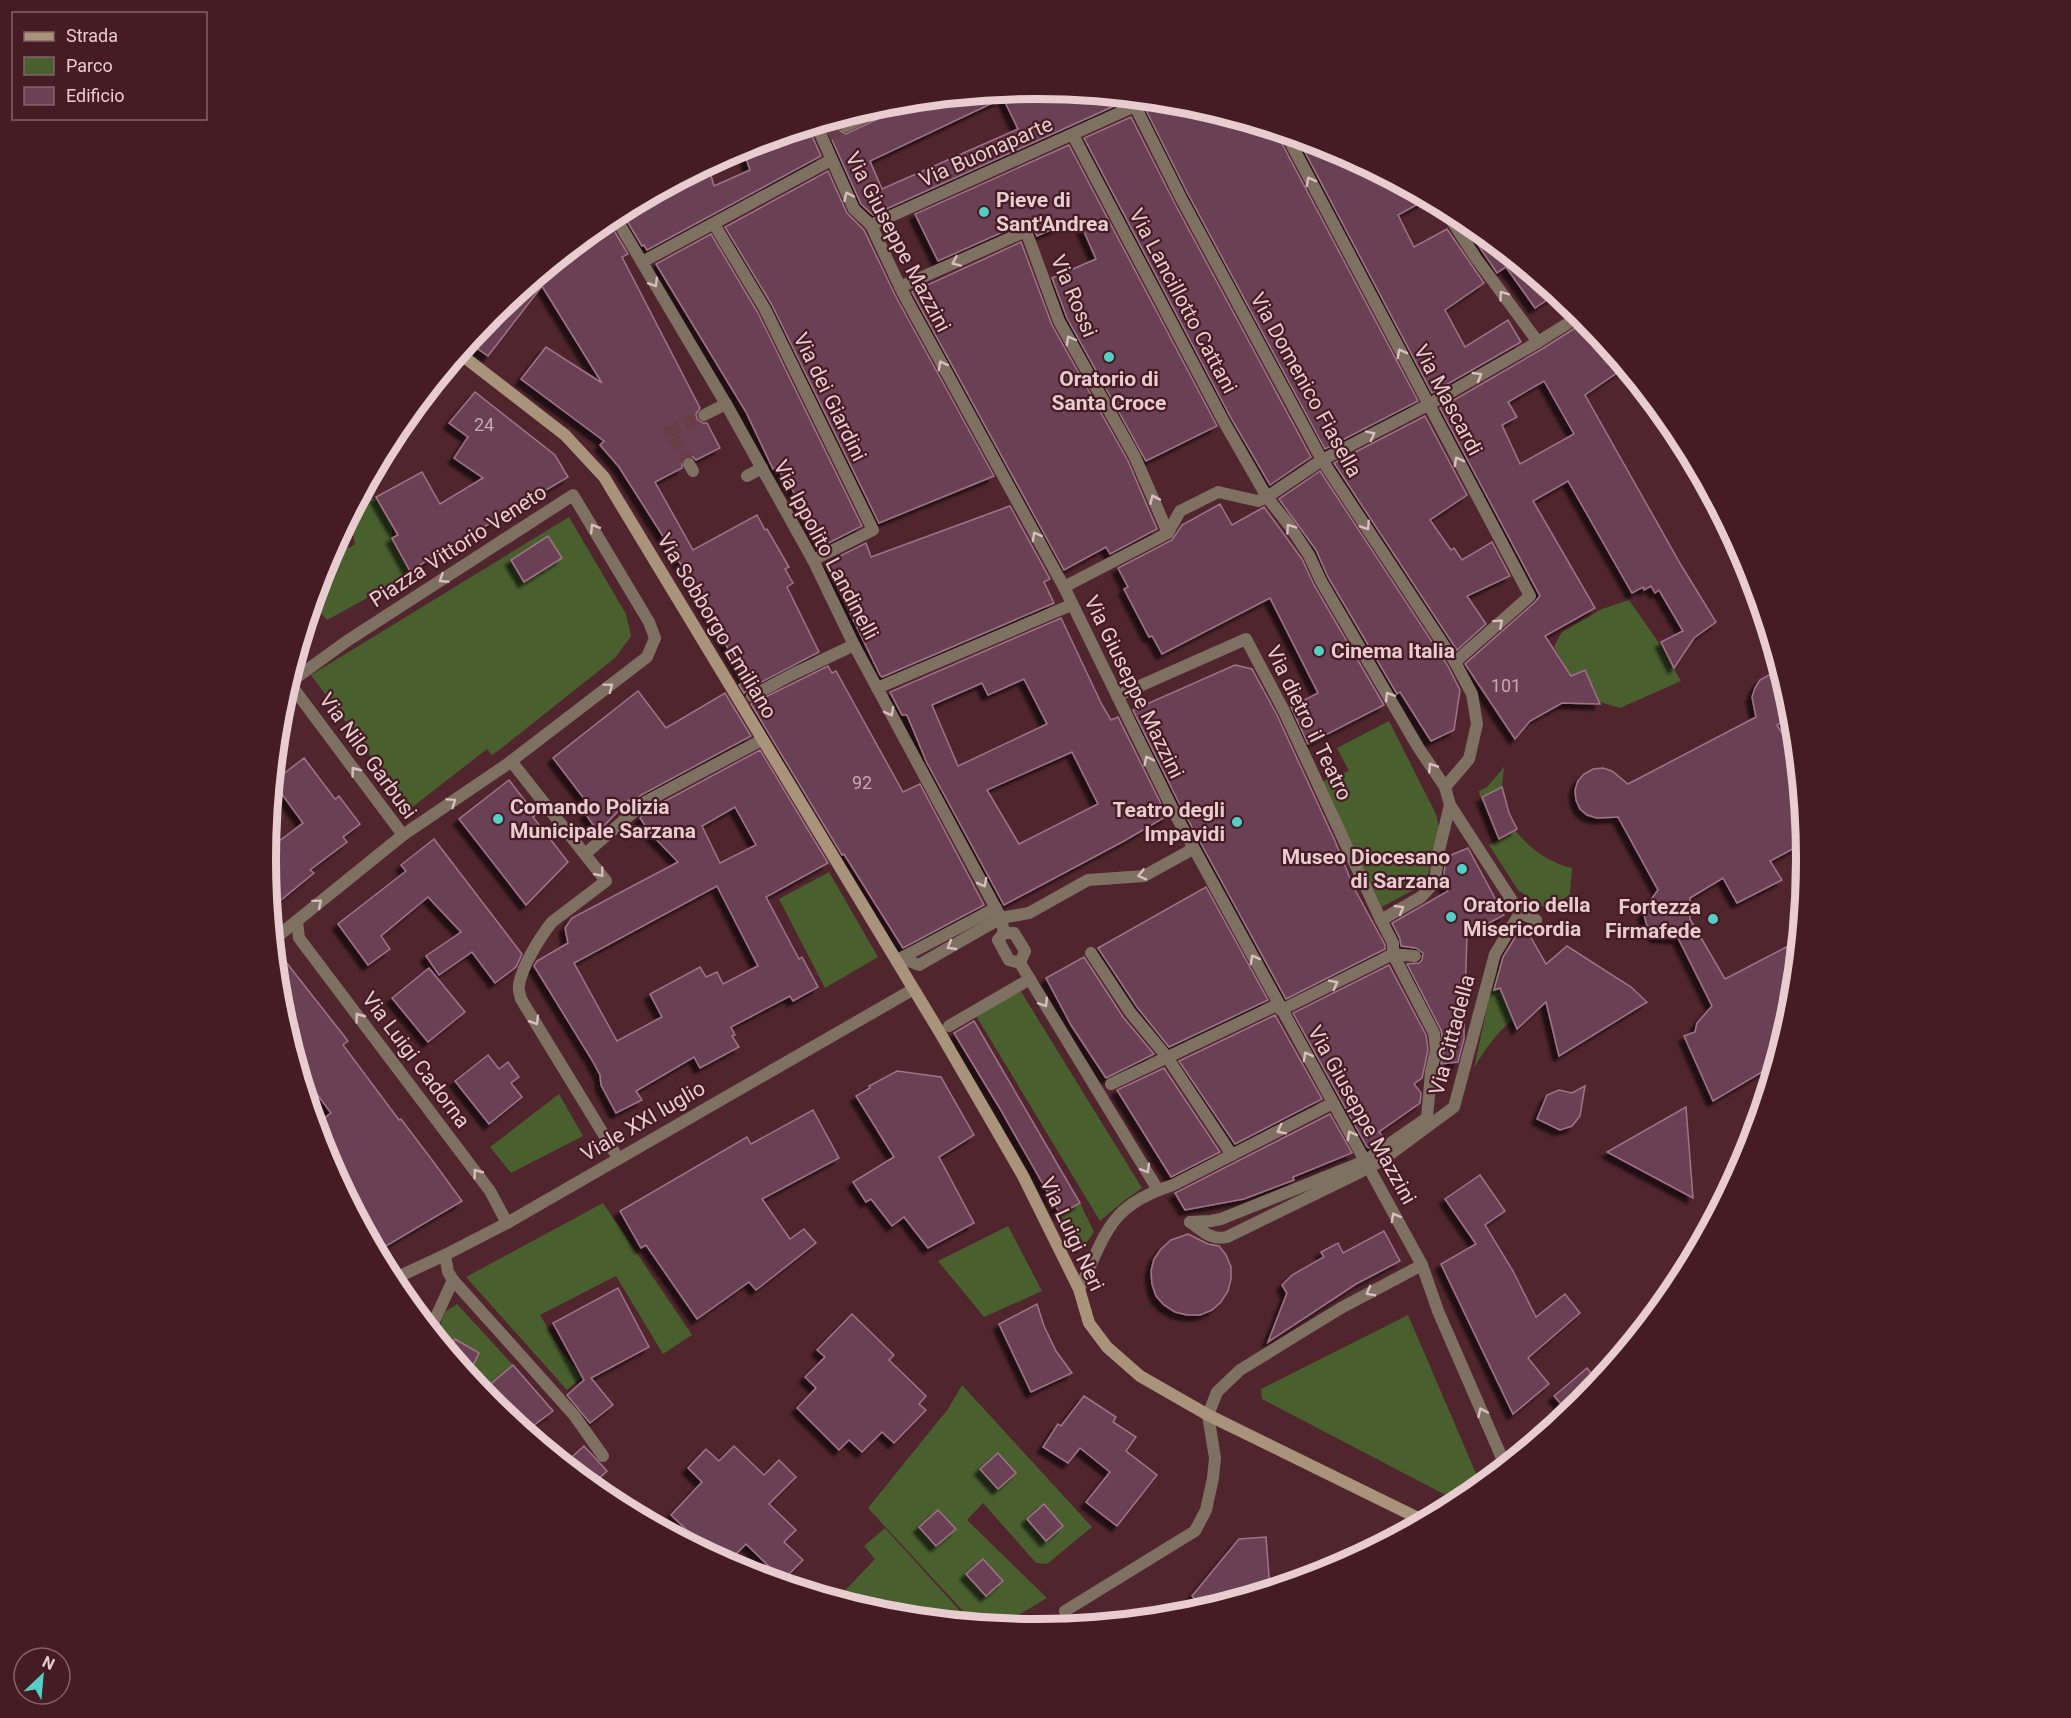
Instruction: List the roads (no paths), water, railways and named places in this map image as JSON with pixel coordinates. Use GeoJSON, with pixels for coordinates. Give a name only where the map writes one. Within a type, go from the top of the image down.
{"type":"FeatureCollection","features":[{"type":"Feature","properties":{"kind":"main road","name":"Via Sobborgo Emiliano"},"geometry":{"type":"LineString","coordinates":[[465,357],[565,435],[604,477],[898,959],[912,990]]}},
{"type":"Feature","properties":{"kind":"main road","name":"Via Luigi Neri"},"geometry":{"type":"LineString","coordinates":[[912,990],[944,1029],[1023,1176],[1079,1289],[1089,1323],[1107,1347],[1140,1376],[1208,1415],[1415,1517]]}},
{"type":"Feature","properties":{"kind":"street","name":"Via Buonaparte"},"geometry":{"type":"LineString","coordinates":[[872,225],[1073,135],[1127,105]]}},
{"type":"Feature","properties":{"kind":"street","name":"Via Domenico Fiasella"},"geometry":{"type":"LineString","coordinates":[[1135,106],[1180,198],[1322,460],[1455,662],[1472,694],[1478,724],[1469,759],[1445,788]]}},
{"type":"Feature","properties":{"kind":"street"},"geometry":{"type":"LineString","coordinates":[[846,126],[856,121]]}},
{"type":"Feature","properties":{"kind":"street","name":"Via Giuseppe Mazzini"},"geometry":{"type":"LineString","coordinates":[[821,130],[825,136],[831,160],[854,208],[872,225],[900,287],[1064,587],[1193,849],[1333,1103],[1362,1167],[1422,1265],[1438,1311],[1502,1459]]}},
{"type":"Feature","properties":{"kind":"street","name":"Via Lancillotto Cattani"},"geometry":{"type":"LineString","coordinates":[[1073,135],[1224,422],[1267,497]]}},
{"type":"Feature","properties":{"kind":"street","name":"Via Mascardi"},"geometry":{"type":"LineString","coordinates":[[1291,143],[1530,596],[1455,662]]}},
{"type":"Feature","properties":{"kind":"street"},"geometry":{"type":"LineString","coordinates":[[642,262],[831,160]]}},
{"type":"Feature","properties":{"kind":"street","name":"Via Ippolito Landinelli"},"geometry":{"type":"LineString","coordinates":[[619,223],[726,404],[813,560],[854,645],[998,913],[1004,933],[998,940],[1015,961]]}},
{"type":"Feature","properties":{"kind":"street","name":"Via dei Giardini"},"geometry":{"type":"LineString","coordinates":[[714,224],[765,309],[873,530],[813,560]]}},
{"type":"Feature","properties":{"kind":"street"},"geometry":{"type":"LineString","coordinates":[[1455,225],[1538,342]]}},
{"type":"Feature","properties":{"kind":"street","name":"Via Rossi"},"geometry":{"type":"LineString","coordinates":[[900,287],[1026,231],[1059,321],[1138,465],[1167,534]]}},
{"type":"Feature","properties":{"kind":"street"},"geometry":{"type":"LineString","coordinates":[[1064,587],[1167,534],[1180,511],[1218,492],[1258,501],[1267,497],[1322,460],[1428,405],[1572,321]]}},
{"type":"Feature","properties":{"kind":"street"},"geometry":{"type":"LineString","coordinates":[[704,416],[726,404]]}},
{"type":"Feature","properties":{"kind":"street"},"geometry":{"type":"LineString","coordinates":[[747,476],[762,468]]}},
{"type":"Feature","properties":{"kind":"street","name":"Piazza Vittorio Veneto"},"geometry":{"type":"LineString","coordinates":[[298,676],[347,641],[573,495],[650,622],[655,638],[647,657],[511,761],[403,835]]}},
{"type":"Feature","properties":{"kind":"street"},"geometry":{"type":"LineString","coordinates":[[1267,497],[1309,555],[1321,581],[1418,747],[1445,788],[1450,805],[1520,913],[1536,920]]}},
{"type":"Feature","properties":{"kind":"street"},"geometry":{"type":"LineString","coordinates":[[877,688],[1071,605]]}},
{"type":"Feature","properties":{"kind":"street","name":"Via dietro il Teatro"},"geometry":{"type":"LineString","coordinates":[[1117,696],[1246,639],[1284,711],[1381,920]]}},
{"type":"Feature","properties":{"kind":"street"},"geometry":{"type":"LineString","coordinates":[[753,696],[854,645]]}},
{"type":"Feature","properties":{"kind":"street","name":"Via Nilo Garbusi"},"geometry":{"type":"LineString","coordinates":[[280,935],[403,835],[295,690]]}},
{"type":"Feature","properties":{"kind":"street"},"geometry":{"type":"LineString","coordinates":[[585,854],[645,802],[758,742]]}},
{"type":"Feature","properties":{"kind":"street"},"geometry":{"type":"LineString","coordinates":[[511,761],[606,881],[552,922],[525,968],[518,988],[521,999],[618,1158]]}},
{"type":"Feature","properties":{"kind":"street"},"geometry":{"type":"LineString","coordinates":[[1362,1167],[1427,1118],[1431,1072],[1436,1050],[1434,1033],[1392,954],[1393,943],[1381,920],[1421,897],[1435,882],[1439,850],[1450,805]]}},
{"type":"Feature","properties":{"kind":"street"},"geometry":{"type":"LineString","coordinates":[[898,959],[998,913],[1029,913],[1088,880],[1144,876],[1193,849]]}},
{"type":"Feature","properties":{"kind":"street","name":"Via Cittadella"},"geometry":{"type":"LineString","coordinates":[[1362,1167],[1227,1237],[1216,1239],[1190,1222],[1221,1219],[1362,1167],[1381,1161],[1454,1107],[1495,954],[1520,913]]}},
{"type":"Feature","properties":{"kind":"street","name":"Via Luigi Cadorna"},"geometry":{"type":"LineString","coordinates":[[297,921],[299,938],[490,1191],[507,1223]]}},
{"type":"Feature","properties":{"kind":"street"},"geometry":{"type":"LineString","coordinates":[[1004,933],[1014,933],[1025,951],[1015,961],[1030,979],[1158,1190]]}},
{"type":"Feature","properties":{"kind":"street"},"geometry":{"type":"LineString","coordinates":[[1091,952],[1130,1012],[1167,1057],[1232,1155]]}},
{"type":"Feature","properties":{"kind":"street"},"geometry":{"type":"LineString","coordinates":[[1098,1090],[1392,954],[1415,956]]}},
{"type":"Feature","properties":{"kind":"street"},"geometry":{"type":"LineString","coordinates":[[944,1029],[1030,979]]}},
{"type":"Feature","properties":{"kind":"street","name":"Viale XXI luglio"},"geometry":{"type":"LineString","coordinates":[[401,1276],[445,1256],[507,1223],[912,990]]}},
{"type":"Feature","properties":{"kind":"street"},"geometry":{"type":"LineString","coordinates":[[1079,1289],[1109,1226],[1124,1209],[1333,1103]]}},
{"type":"Feature","properties":{"kind":"street"},"geometry":{"type":"LineString","coordinates":[[445,1256],[448,1272],[453,1280],[574,1415],[603,1456]]}},
{"type":"Feature","properties":{"kind":"street"},"geometry":{"type":"LineString","coordinates":[[1065,1611],[1195,1531],[1206,1510],[1214,1468],[1215,1458],[1208,1415],[1217,1392],[1240,1370],[1341,1308],[1422,1265]]}},
{"type":"Feature","properties":{"kind":"street"},"geometry":{"type":"LineString","coordinates":[[433,1323],[453,1280]]}},
{"type":"Feature","properties":{"kind":"tunnel"},"geometry":{"type":"LineString","coordinates":[[828,135],[846,126]]}},
{"type":"Feature","properties":{"kind":"tunnel"},"geometry":{"type":"LineString","coordinates":[[689,464],[670,431],[704,415]]}},
{"type":"Feature","properties":{"kind":"place","name":"Pieve di Sant'Andrea"},"geometry":{"type":"Point","coordinates":[984,212]}},
{"type":"Feature","properties":{"kind":"place","name":"Oratorio di Santa Croce"},"geometry":{"type":"Point","coordinates":[1109,357]}},
{"type":"Feature","properties":{"kind":"place","name":"Cinema Italia"},"geometry":{"type":"Point","coordinates":[1319,651]}},
{"type":"Feature","properties":{"kind":"place","name":"Comando Polizia Municipale Sarzana"},"geometry":{"type":"Point","coordinates":[498,819]}},
{"type":"Feature","properties":{"kind":"place","name":"Teatro degli Impavidi"},"geometry":{"type":"Point","coordinates":[1237,822]}},
{"type":"Feature","properties":{"kind":"place","name":"Museo Diocesano di Sarzana"},"geometry":{"type":"Point","coordinates":[1462,869]}},
{"type":"Feature","properties":{"kind":"place","name":"Oratorio della Misericordia"},"geometry":{"type":"Point","coordinates":[1451,917]}},
{"type":"Feature","properties":{"kind":"place","name":"Fortezza Firmafede"},"geometry":{"type":"Point","coordinates":[1713,919]}}]}
